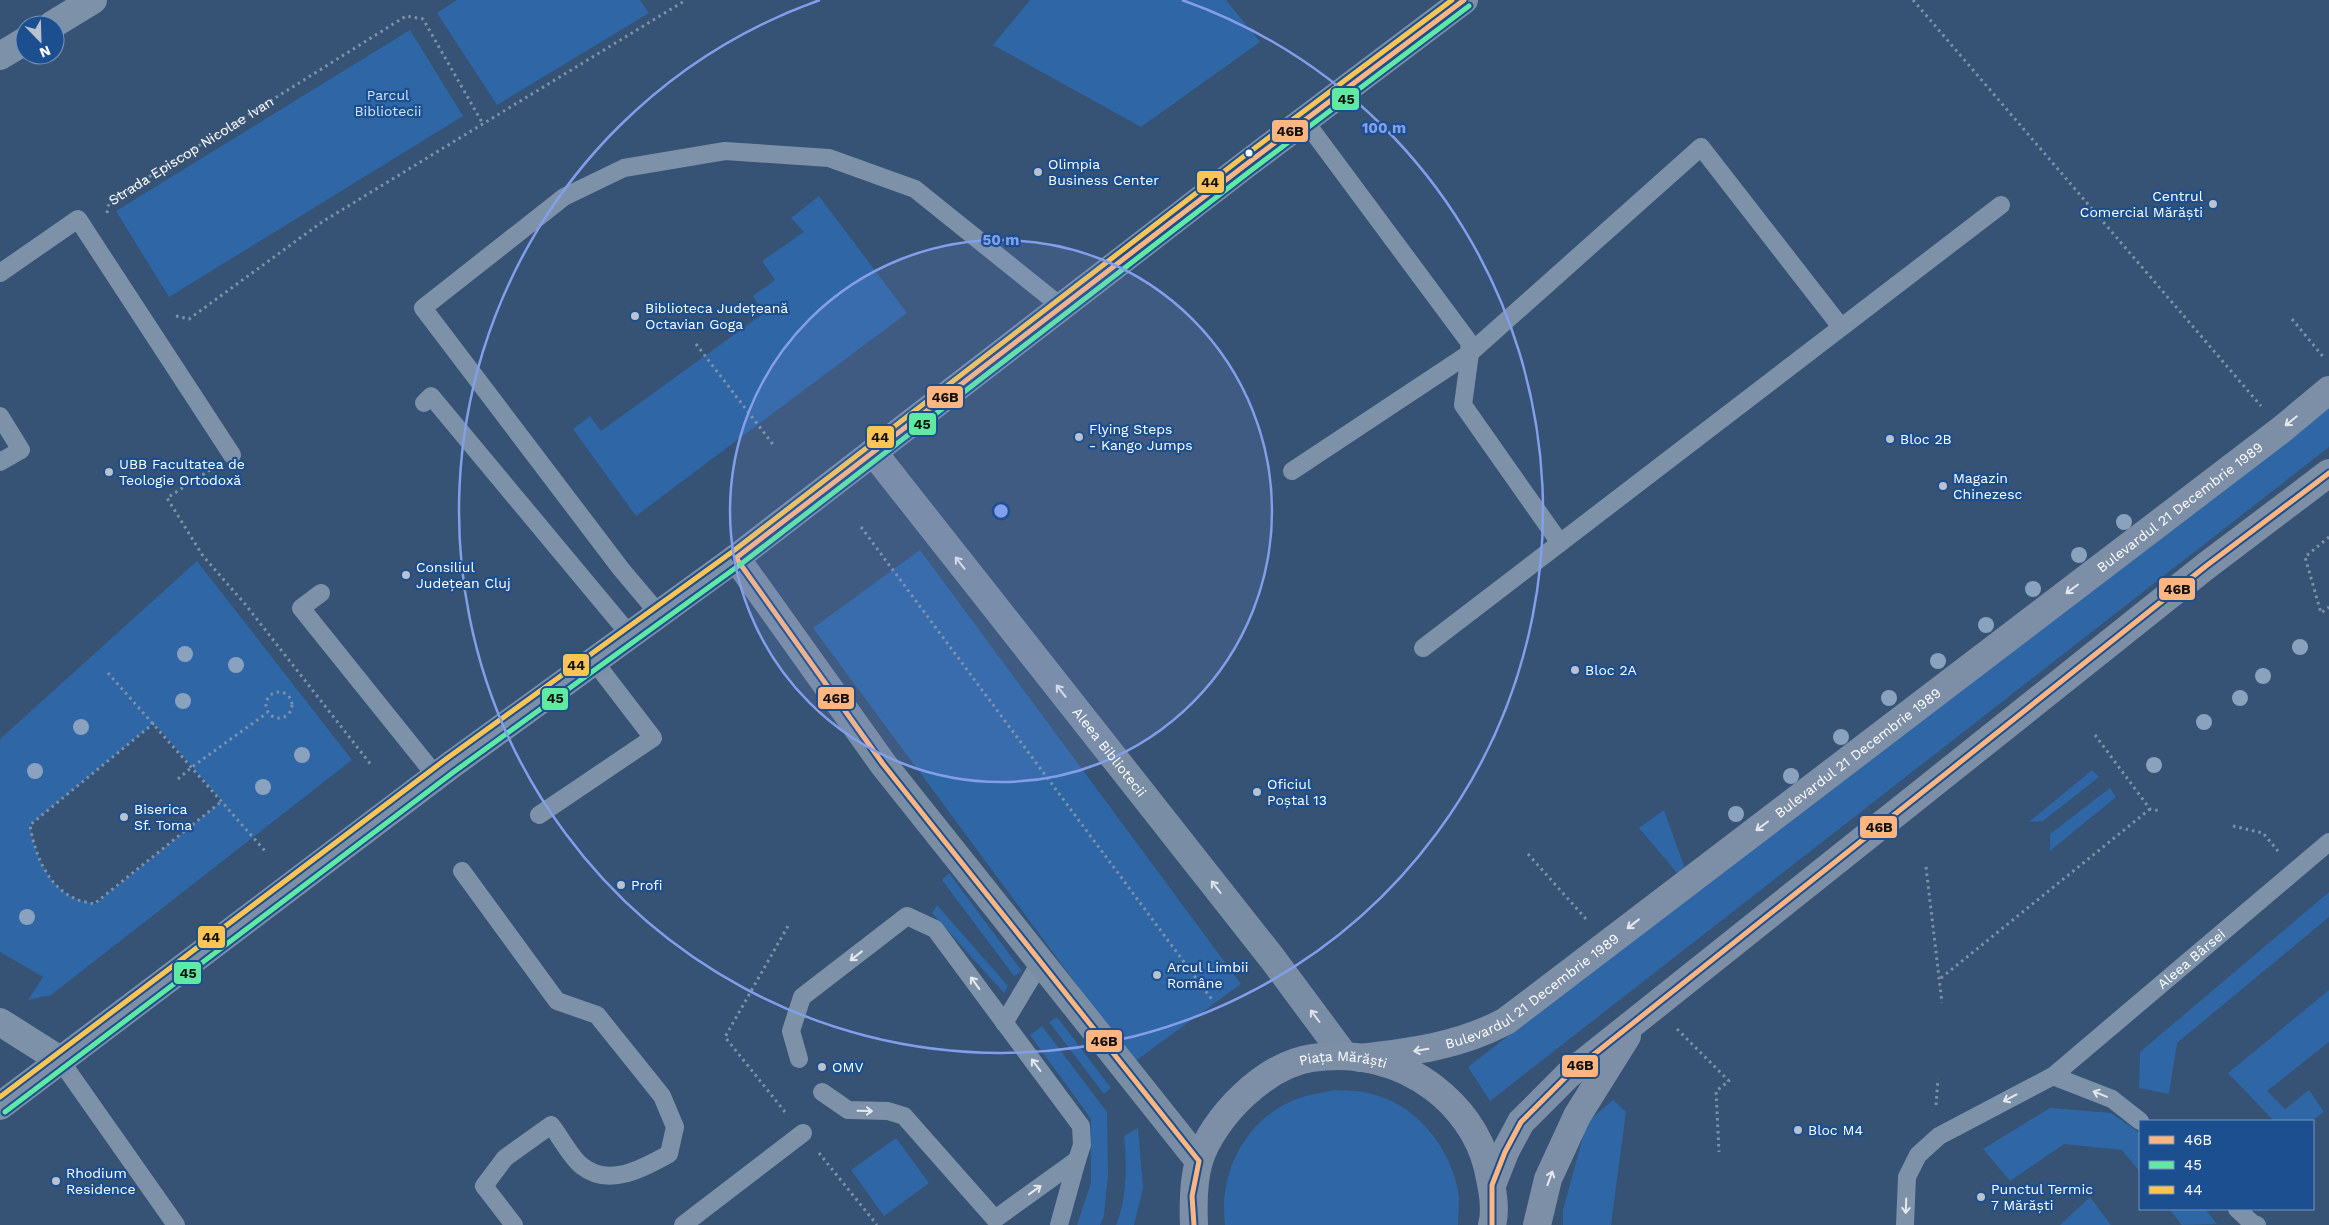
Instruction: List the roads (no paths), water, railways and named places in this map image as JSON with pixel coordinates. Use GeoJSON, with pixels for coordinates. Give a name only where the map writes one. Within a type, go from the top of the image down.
{"type":"FeatureCollection","features":[{"type":"Feature","properties":{"kind":"main road"},"geometry":{"type":"LineString","coordinates":[[0,1106],[436,776],[736,558],[1464,0]]}},
{"type":"Feature","properties":{"kind":"main road","name":"Bulevardul 21 Decembrie 1989"},"geometry":{"type":"LineString","coordinates":[[1352,1056],[1436,1047],[1489,1031],[1506,1021],[2281,430],[2329,390]]}},
{"type":"Feature","properties":{"kind":"main road","name":"Aleea Bibliotecii"},"geometry":{"type":"LineString","coordinates":[[873,452],[1272,958],[1352,1056]]}},
{"type":"Feature","properties":{"kind":"main road"},"geometry":{"type":"LineString","coordinates":[[1492,1185],[1505,1152],[1521,1122],[1568,1075],[2199,572],[2329,473]]}},
{"type":"Feature","properties":{"kind":"main road"},"geometry":{"type":"LineString","coordinates":[[736,558],[883,764],[1199,1161]]}},
{"type":"Feature","properties":{"kind":"main road"},"geometry":{"type":"LineString","coordinates":[[1537,1225],[1548,1179],[1577,1116],[1647,1011]]}},
{"type":"Feature","properties":{"kind":"main road","name":"Piața Mărăști"},"geometry":{"type":"LineString","coordinates":[[1194,1225],[1192,1196],[1199,1161],[1214,1129],[1236,1102],[1263,1080],[1310,1058],[1352,1056],[1391,1064],[1421,1078],[1447,1098],[1468,1124],[1484,1153],[1492,1185],[1492,1224]]}},
{"type":"Feature","properties":{"kind":"street"},"geometry":{"type":"LineString","coordinates":[[65,17],[93,0]]}},
{"type":"Feature","properties":{"kind":"street"},"geometry":{"type":"LineString","coordinates":[[0,56],[15,47]]}},
{"type":"Feature","properties":{"kind":"street"},"geometry":{"type":"LineString","coordinates":[[0,1022],[60,1060]]}},
{"type":"Feature","properties":{"kind":"lane"},"geometry":{"type":"LineString","coordinates":[[1305,121],[1469,342],[1470,353],[1463,405],[1560,543]]}},
{"type":"Feature","properties":{"kind":"lane"},"geometry":{"type":"LineString","coordinates":[[1292,471],[1470,353],[1701,147],[1841,327]]}},
{"type":"Feature","properties":{"kind":"lane"},"geometry":{"type":"LineString","coordinates":[[659,614],[620,568],[423,308],[564,197],[624,168],[725,151],[829,158],[915,189],[1062,308]]}},
{"type":"Feature","properties":{"kind":"lane"},"geometry":{"type":"LineString","coordinates":[[1423,648],[2001,205]]}},
{"type":"Feature","properties":{"kind":"lane"},"geometry":{"type":"LineString","coordinates":[[0,273],[78,218],[232,455]]}},
{"type":"Feature","properties":{"kind":"lane"},"geometry":{"type":"LineString","coordinates":[[424,403],[431,396],[630,634]]}},
{"type":"Feature","properties":{"kind":"lane"},"geometry":{"type":"LineString","coordinates":[[0,416],[21,450],[0,462]]}},
{"type":"Feature","properties":{"kind":"lane"},"geometry":{"type":"LineString","coordinates":[[321,593],[301,608],[436,776]]}},
{"type":"Feature","properties":{"kind":"lane"},"geometry":{"type":"LineString","coordinates":[[539,815],[652,738],[594,661]]}},
{"type":"Feature","properties":{"kind":"lane","name":"Aleea Bârsei"},"geometry":{"type":"LineString","coordinates":[[1905,1225],[1907,1178],[1918,1155],[1939,1136],[2053,1076],[2329,842]]}},
{"type":"Feature","properties":{"kind":"lane"},"geometry":{"type":"LineString","coordinates":[[462,872],[557,1001],[597,1015],[662,1096],[675,1127],[669,1154],[640,1170],[603,1177],[581,1166],[551,1125],[505,1158],[484,1186],[514,1225]]}},
{"type":"Feature","properties":{"kind":"lane"},"geometry":{"type":"LineString","coordinates":[[799,1059],[790,1031],[802,997],[907,916],[935,929],[1081,1126],[1082,1145],[1059,1225]]}},
{"type":"Feature","properties":{"kind":"lane"},"geometry":{"type":"LineString","coordinates":[[1004,1023],[1040,963]]}},
{"type":"Feature","properties":{"kind":"lane"},"geometry":{"type":"LineString","coordinates":[[60,1060],[176,1225]]}},
{"type":"Feature","properties":{"kind":"lane"},"geometry":{"type":"LineString","coordinates":[[2053,1076],[2112,1099],[2139,1120]]}},
{"type":"Feature","properties":{"kind":"lane"},"geometry":{"type":"LineString","coordinates":[[822,1092],[848,1110],[888,1111],[904,1116],[995,1219],[1077,1160]]}},
{"type":"Feature","properties":{"kind":"lane"},"geometry":{"type":"LineString","coordinates":[[683,1225],[803,1133]]}},
{"type":"Feature","properties":{"kind":"lane"},"geometry":{"type":"LineString","coordinates":[[2238,1210],[2252,1223],[2257,1225]]}},
{"type":"Feature","properties":{"kind":"place","name":"Olimpia Business Center"},"geometry":{"type":"Point","coordinates":[1038,172]}},
{"type":"Feature","properties":{"kind":"place","name":"Centrul Comercial Mărăști"},"geometry":{"type":"Point","coordinates":[2213,204]}},
{"type":"Feature","properties":{"kind":"place","name":"Biblioteca Județeană Octavian Goga"},"geometry":{"type":"Point","coordinates":[635,316]}},
{"type":"Feature","properties":{"kind":"place","name":"Flying Steps - Kango Jumps"},"geometry":{"type":"Point","coordinates":[1079,437]}},
{"type":"Feature","properties":{"kind":"place","name":"Bloc 2B"},"geometry":{"type":"Point","coordinates":[1890,439]}},
{"type":"Feature","properties":{"kind":"place","name":"UBB Facultatea de Teologie Ortodoxă"},"geometry":{"type":"Point","coordinates":[109,472]}},
{"type":"Feature","properties":{"kind":"place","name":"Magazin Chinezesc"},"geometry":{"type":"Point","coordinates":[1943,486]}},
{"type":"Feature","properties":{"kind":"place","name":"Consiliul Județean Cluj"},"geometry":{"type":"Point","coordinates":[406,575]}},
{"type":"Feature","properties":{"kind":"place","name":"Bloc 2A"},"geometry":{"type":"Point","coordinates":[1575,670]}},
{"type":"Feature","properties":{"kind":"place","name":"Oficiul Poștal 13"},"geometry":{"type":"Point","coordinates":[1257,792]}},
{"type":"Feature","properties":{"kind":"place","name":"Biserica Sf. Toma"},"geometry":{"type":"Point","coordinates":[124,817]}},
{"type":"Feature","properties":{"kind":"place","name":"Profi"},"geometry":{"type":"Point","coordinates":[621,885]}},
{"type":"Feature","properties":{"kind":"place","name":"Arcul Limbii Române"},"geometry":{"type":"Point","coordinates":[1157,975]}},
{"type":"Feature","properties":{"kind":"place","name":"OMV"},"geometry":{"type":"Point","coordinates":[822,1067]}},
{"type":"Feature","properties":{"kind":"place","name":"Bloc M4"},"geometry":{"type":"Point","coordinates":[1798,1130]}},
{"type":"Feature","properties":{"kind":"place","name":"Rhodium Residence"},"geometry":{"type":"Point","coordinates":[56,1181]}},
{"type":"Feature","properties":{"kind":"place","name":"Punctul Termic 7 Mărăști"},"geometry":{"type":"Point","coordinates":[1981,1197]}},
{"type":"Feature","properties":{"kind":"park label","name":"Parcul Bibliotecii"},"geometry":{"type":"Point","coordinates":[388,104]}}]}
